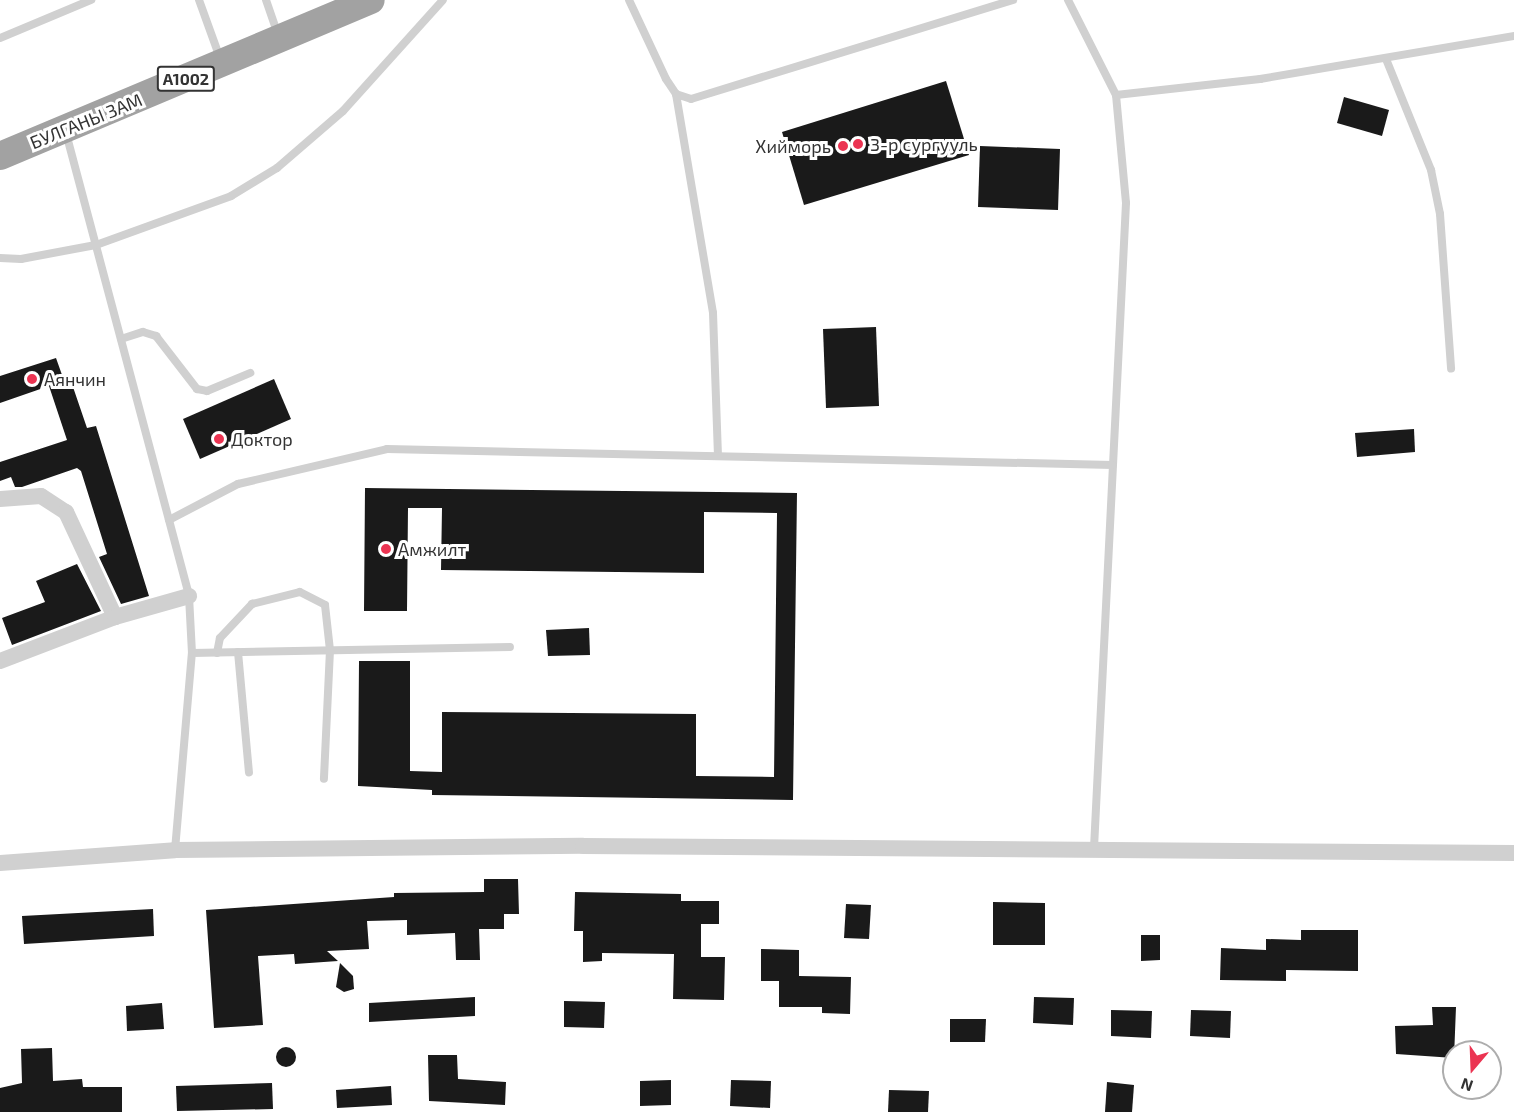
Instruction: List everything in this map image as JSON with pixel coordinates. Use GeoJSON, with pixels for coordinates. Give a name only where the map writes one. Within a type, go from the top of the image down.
{"type":"FeatureCollection","features":[{"type":"Feature","properties":{"kind":"highway","name":"БУЛГАНЫ ЗАМ"},"geometry":{"type":"LineString","coordinates":[[0,156],[371,0]]}},
{"type":"Feature","properties":{"kind":"street"},"geometry":{"type":"LineString","coordinates":[[0,499],[41,495],[66,512],[115,617]]}},
{"type":"Feature","properties":{"kind":"street"},"geometry":{"type":"LineString","coordinates":[[0,662],[115,617],[189,596]]}},
{"type":"Feature","properties":{"kind":"street"},"geometry":{"type":"LineString","coordinates":[[0,863],[175,849],[1094,847],[1514,853]]}},
{"type":"Feature","properties":{"kind":"lane"},"geometry":{"type":"LineString","coordinates":[[0,38],[91,0]]}},
{"type":"Feature","properties":{"kind":"lane"},"geometry":{"type":"LineString","coordinates":[[199,0],[222,64]]}},
{"type":"Feature","properties":{"kind":"lane"},"geometry":{"type":"LineString","coordinates":[[266,0],[280,40]]}},
{"type":"Feature","properties":{"kind":"lane"},"geometry":{"type":"LineString","coordinates":[[0,258],[21,259],[96,245],[231,196],[277,168],[343,111],[442,0]]}},
{"type":"Feature","properties":{"kind":"lane"},"geometry":{"type":"LineString","coordinates":[[628,0],[676,94],[712,313],[718,456]]}},
{"type":"Feature","properties":{"kind":"lane"},"geometry":{"type":"LineString","coordinates":[[676,94],[691,99],[704,98],[1013,0]]}},
{"type":"Feature","properties":{"kind":"lane"},"geometry":{"type":"LineString","coordinates":[[1068,0],[1116,94],[1126,203],[1094,847]]}},
{"type":"Feature","properties":{"kind":"lane"},"geometry":{"type":"LineString","coordinates":[[1116,94],[1260,80],[1514,36]]}},
{"type":"Feature","properties":{"kind":"lane"},"geometry":{"type":"LineString","coordinates":[[1386,59],[1431,170],[1440,214],[1451,369]]}},
{"type":"Feature","properties":{"kind":"lane"},"geometry":{"type":"LineString","coordinates":[[65,130],[189,596],[192,653],[175,849]]}},
{"type":"Feature","properties":{"kind":"lane"},"geometry":{"type":"LineString","coordinates":[[121,339],[143,332],[156,336],[197,389],[207,391],[250,373]]}},
{"type":"Feature","properties":{"kind":"lane"},"geometry":{"type":"LineString","coordinates":[[169,520],[238,484],[387,449],[1113,465]]}},
{"type":"Feature","properties":{"kind":"lane"},"geometry":{"type":"LineString","coordinates":[[217,652],[220,638],[252,603],[300,592],[325,605],[330,650],[324,779]]}},
{"type":"Feature","properties":{"kind":"lane"},"geometry":{"type":"LineString","coordinates":[[192,653],[510,647]]}},
{"type":"Feature","properties":{"kind":"lane"},"geometry":{"type":"LineString","coordinates":[[238,652],[249,772]]}},
{"type":"Feature","properties":{"kind":"building"},"geometry":{"type":"Polygon","coordinates":[[[946,81],[969,155],[804,205],[782,132],[946,81]]]}},
{"type":"Feature","properties":{"kind":"building"},"geometry":{"type":"Polygon","coordinates":[[[1344,97],[1389,110],[1382,136],[1337,123],[1344,97]]]}},
{"type":"Feature","properties":{"kind":"building"},"geometry":{"type":"Polygon","coordinates":[[[980,146],[1060,149],[1058,210],[978,207],[980,146]]]}},
{"type":"Feature","properties":{"kind":"building"},"geometry":{"type":"Polygon","coordinates":[[[876,327],[879,406],[826,408],[823,329],[876,327]]]}},
{"type":"Feature","properties":{"kind":"building"},"geometry":{"type":"Polygon","coordinates":[[[56,358],[67,389],[73,387],[87,428],[96,426],[149,596],[121,604],[99,557],[107,554],[81,471],[77,468],[22,487],[15,487],[11,477],[0,481],[0,462],[67,440],[49,386],[0,403],[0,376],[56,358]]]}},
{"type":"Feature","properties":{"kind":"building","name":"Доктор"},"geometry":{"type":"Polygon","coordinates":[[[274,379],[291,419],[200,459],[183,419],[274,379]]]}},
{"type":"Feature","properties":{"kind":"building"},"geometry":{"type":"Polygon","coordinates":[[[1414,429],[1415,452],[1357,457],[1355,433],[1414,429]]]}},
{"type":"Feature","properties":{"kind":"building"},"geometry":{"type":"Polygon","coordinates":[[[365,488],[797,493],[793,800],[432,795],[432,790],[358,786],[359,661],[410,661],[410,771],[442,772],[442,712],[696,714],[696,776],[774,777],[777,513],[704,512],[704,573],[441,570],[442,508],[408,508],[407,611],[364,611],[365,488]]]}},
{"type":"Feature","properties":{"kind":"building"},"geometry":{"type":"Polygon","coordinates":[[[77,564],[101,611],[12,645],[2,618],[45,602],[36,581],[77,564]]]}},
{"type":"Feature","properties":{"kind":"building"},"geometry":{"type":"Polygon","coordinates":[[[589,628],[590,655],[548,656],[546,630],[589,628]]]}},
{"type":"Feature","properties":{"kind":"building"},"geometry":{"type":"Polygon","coordinates":[[[484,879],[518,879],[519,914],[504,914],[504,929],[479,929],[480,960],[456,960],[455,933],[407,935],[407,920],[367,921],[369,949],[327,951],[338,961],[295,964],[294,954],[258,956],[263,1025],[214,1028],[206,910],[394,897],[394,893],[484,892],[484,879]]]}},
{"type":"Feature","properties":{"kind":"building"},"geometry":{"type":"Polygon","coordinates":[[[575,892],[681,894],[681,901],[719,901],[719,924],[701,924],[701,957],[725,957],[724,1000],[673,999],[674,954],[602,953],[602,961],[583,962],[583,931],[574,931],[575,892]]]}},
{"type":"Feature","properties":{"kind":"building"},"geometry":{"type":"Polygon","coordinates":[[[993,902],[1045,903],[1045,945],[993,945],[993,902]]]}},
{"type":"Feature","properties":{"kind":"building"},"geometry":{"type":"Polygon","coordinates":[[[846,904],[871,905],[869,939],[844,938],[846,904]]]}},
{"type":"Feature","properties":{"kind":"building"},"geometry":{"type":"Polygon","coordinates":[[[153,909],[154,936],[24,944],[22,916],[153,909]]]}},
{"type":"Feature","properties":{"kind":"building"},"geometry":{"type":"Polygon","coordinates":[[[1301,930],[1358,930],[1358,971],[1286,970],[1286,981],[1220,980],[1221,948],[1266,950],[1266,939],[1301,940],[1301,930]]]}},
{"type":"Feature","properties":{"kind":"building"},"geometry":{"type":"Polygon","coordinates":[[[1141,935],[1160,935],[1160,960],[1141,961],[1141,935]]]}},
{"type":"Feature","properties":{"kind":"building"},"geometry":{"type":"Polygon","coordinates":[[[761,949],[799,950],[799,976],[851,977],[850,1014],[822,1013],[822,1007],[779,1007],[779,981],[761,981],[761,949]]]}},
{"type":"Feature","properties":{"kind":"building"},"geometry":{"type":"Polygon","coordinates":[[[340,963],[353,976],[354,989],[344,992],[336,987],[340,963]]]}},
{"type":"Feature","properties":{"kind":"building"},"geometry":{"type":"Polygon","coordinates":[[[475,997],[475,1016],[369,1022],[369,1003],[475,997]]]}},
{"type":"Feature","properties":{"kind":"building"},"geometry":{"type":"Polygon","coordinates":[[[1034,997],[1074,998],[1073,1025],[1033,1023],[1034,997]]]}},
{"type":"Feature","properties":{"kind":"building"},"geometry":{"type":"Polygon","coordinates":[[[564,1001],[605,1002],[604,1028],[564,1027],[564,1001]]]}},
{"type":"Feature","properties":{"kind":"building"},"geometry":{"type":"Polygon","coordinates":[[[162,1003],[164,1029],[127,1031],[126,1006],[162,1003]]]}},
{"type":"Feature","properties":{"kind":"building"},"geometry":{"type":"Polygon","coordinates":[[[1432,1007],[1456,1007],[1455,1040],[1442,1040],[1442,1057],[1396,1054],[1395,1026],[1433,1025],[1432,1007]]]}},
{"type":"Feature","properties":{"kind":"building"},"geometry":{"type":"Polygon","coordinates":[[[1111,1010],[1152,1011],[1151,1038],[1111,1036],[1111,1010]]]}},
{"type":"Feature","properties":{"kind":"building"},"geometry":{"type":"Polygon","coordinates":[[[1191,1010],[1231,1011],[1230,1038],[1190,1036],[1191,1010]]]}},
{"type":"Feature","properties":{"kind":"building"},"geometry":{"type":"Polygon","coordinates":[[[950,1019],[986,1019],[985,1042],[950,1042],[950,1019]]]}},
{"type":"Feature","properties":{"kind":"building"},"geometry":{"type":"Polygon","coordinates":[[[286,1047],[293,1050],[296,1057],[293,1064],[286,1067],[279,1064],[276,1057],[279,1050],[286,1047]]]}},
{"type":"Feature","properties":{"kind":"building"},"geometry":{"type":"Polygon","coordinates":[[[52,1048],[53,1081],[82,1079],[83,1087],[122,1087],[122,1112],[0,1112],[0,1088],[22,1083],[21,1049],[52,1048]]]}},
{"type":"Feature","properties":{"kind":"building"},"geometry":{"type":"Polygon","coordinates":[[[428,1055],[457,1055],[458,1079],[506,1082],[505,1105],[429,1101],[428,1055]]]}},
{"type":"Feature","properties":{"kind":"building"},"geometry":{"type":"Polygon","coordinates":[[[671,1080],[671,1105],[640,1106],[640,1081],[671,1080]]]}},
{"type":"Feature","properties":{"kind":"building"},"geometry":{"type":"Polygon","coordinates":[[[731,1080],[771,1081],[770,1108],[730,1106],[731,1080]]]}},
{"type":"Feature","properties":{"kind":"building"},"geometry":{"type":"Polygon","coordinates":[[[1107,1082],[1134,1085],[1132,1112],[1105,1112],[1107,1082]]]}},
{"type":"Feature","properties":{"kind":"building"},"geometry":{"type":"Polygon","coordinates":[[[272,1083],[273,1109],[177,1111],[176,1086],[272,1083]]]}},
{"type":"Feature","properties":{"kind":"building"},"geometry":{"type":"Polygon","coordinates":[[[391,1086],[392,1105],[337,1108],[336,1090],[391,1086]]]}},
{"type":"Feature","properties":{"kind":"building"},"geometry":{"type":"Polygon","coordinates":[[[889,1090],[929,1091],[928,1112],[888,1112],[889,1090]]]}},
{"type":"Feature","properties":{"kind":"place","name":"3-р сургууль"},"geometry":{"type":"Point","coordinates":[858,144]}},
{"type":"Feature","properties":{"kind":"place","name":"Хийморь"},"geometry":{"type":"Point","coordinates":[843,146]}},
{"type":"Feature","properties":{"kind":"place","name":"Аянчин"},"geometry":{"type":"Point","coordinates":[32,379]}},
{"type":"Feature","properties":{"kind":"place","name":"Доктор"},"geometry":{"type":"Point","coordinates":[219,439]}},
{"type":"Feature","properties":{"kind":"place","name":"Амжилт"},"geometry":{"type":"Point","coordinates":[386,549]}}]}
